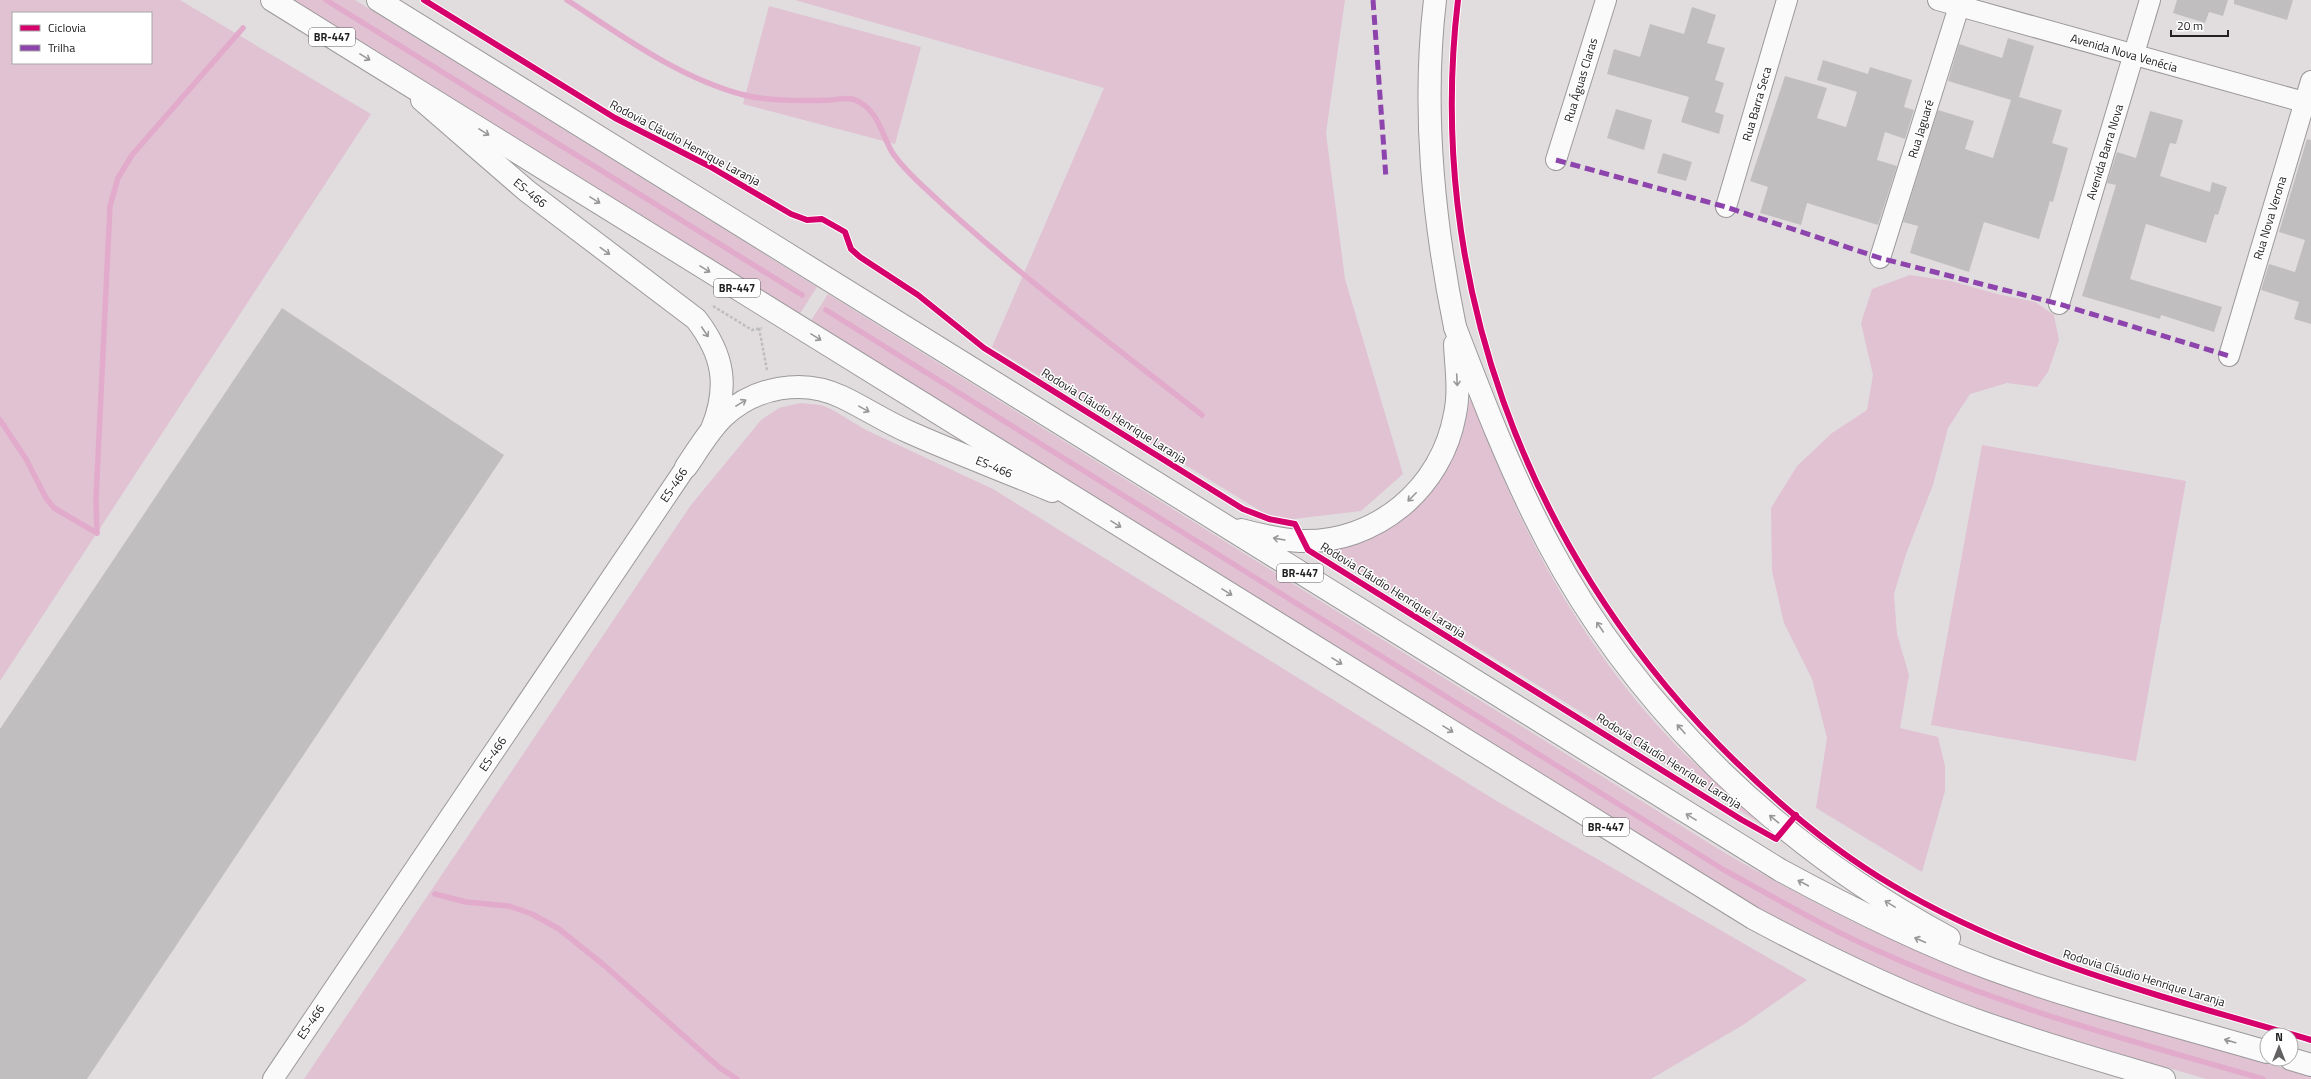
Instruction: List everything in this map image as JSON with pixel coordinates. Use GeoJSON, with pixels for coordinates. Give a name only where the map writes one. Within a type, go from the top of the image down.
{"type":"FeatureCollection","features":[{"type":"Feature","properties":{"kind":"main road","name":"BR-447"},"geometry":{"type":"LineString","coordinates":[[272,0],[1702,887],[1800,942],[1868,976],[1972,1019],[2029,1039],[2164,1079]]}},
{"type":"Feature","properties":{"kind":"main road","name":"BR-447"},"geometry":{"type":"LineString","coordinates":[[378,0],[1730,841],[1786,874],[1838,901],[1937,947],[2033,983],[2259,1050]]}},
{"type":"Feature","properties":{"kind":"main road"},"geometry":{"type":"LineString","coordinates":[[1224,526],[1281,539],[1319,540],[1357,532],[1391,515],[1406,503],[1433,471],[1451,433],[1458,392],[1454,327],[1437,226],[1432,174],[1430,71],[1435,0]]}},
{"type":"Feature","properties":{"kind":"main road","name":"ES-466"},"geometry":{"type":"LineString","coordinates":[[392,74],[527,191],[691,314],[706,333],[720,364],[722,397],[712,429]]}},
{"type":"Feature","properties":{"kind":"main road"},"geometry":{"type":"LineString","coordinates":[[1454,327],[1506,456],[1549,544],[1573,587],[1629,667],[1692,742],[1732,782],[1801,842],[1881,899],[1923,924],[1979,954],[2056,988],[2102,1004]]}},
{"type":"Feature","properties":{"kind":"main road","name":"ES-466"},"geometry":{"type":"LineString","coordinates":[[686,467],[712,429],[735,407],[749,398],[772,390],[795,387],[827,391],[920,437],[1083,503]]}},
{"type":"Feature","properties":{"kind":"main road"},"geometry":{"type":"LineString","coordinates":[[2299,1061],[2311,1065]]}},
{"type":"Feature","properties":{"kind":"street","name":"Rua Águas Claras"},"geometry":{"type":"LineString","coordinates":[[1556,160],[1606,0]]}},
{"type":"Feature","properties":{"kind":"street","name":"Rua Barra Seca"},"geometry":{"type":"LineString","coordinates":[[1726,208],[1787,0]]}},
{"type":"Feature","properties":{"kind":"street","name":"Avenida Nova Venécia"},"geometry":{"type":"LineString","coordinates":[[1938,0],[1960,3],[2134,56],[2308,103]]}},
{"type":"Feature","properties":{"kind":"street","name":"Avenida Barra Nova"},"geometry":{"type":"LineString","coordinates":[[2059,304],[2150,0]]}},
{"type":"Feature","properties":{"kind":"street","name":"Rua Jaguaré"},"geometry":{"type":"LineString","coordinates":[[1880,258],[1960,3]]}},
{"type":"Feature","properties":{"kind":"street","name":"Rua Nova Verona"},"geometry":{"type":"LineString","coordinates":[[2229,356],[2308,103],[2311,81]]}},
{"type":"Feature","properties":{"kind":"street","name":"ES-466"},"geometry":{"type":"LineString","coordinates":[[273,1079],[686,467]]}},
{"type":"Feature","properties":{"kind":"path"},"geometry":{"type":"LineString","coordinates":[[691,314],[703,300],[752,330],[764,327]]}},
{"type":"Feature","properties":{"kind":"path"},"geometry":{"type":"LineString","coordinates":[[759,328],[772,390]]}},
{"type":"Feature","properties":{"kind":"shaded area"},"geometry":{"type":"Polygon","coordinates":[[[0,0],[180,0],[371,114],[0,681],[0,0]]]}},
{"type":"Feature","properties":{"kind":"shaded area"},"geometry":{"type":"Polygon","coordinates":[[[293,0],[355,0],[817,287],[799,315],[293,0]]]}},
{"type":"Feature","properties":{"kind":"shaded area"},"geometry":{"type":"Polygon","coordinates":[[[795,0],[1345,0],[1326,133],[1345,279],[1403,474],[1361,511],[1277,521],[992,347],[1104,88],[795,0]]]}},
{"type":"Feature","properties":{"kind":"shaded area"},"geometry":{"type":"Polygon","coordinates":[[[769,6],[921,47],[895,144],[743,104],[769,6]]]}},
{"type":"Feature","properties":{"kind":"shaded area"},"geometry":{"type":"Polygon","coordinates":[[[1910,275],[1951,281],[1997,294],[2035,302],[2054,315],[2059,340],[2048,372],[2037,387],[2007,383],[1970,394],[1948,428],[1933,485],[1906,554],[1894,594],[1897,634],[1909,675],[1900,728],[1938,737],[1945,766],[1945,791],[1922,872],[1816,808],[1827,738],[1812,679],[1784,623],[1772,571],[1771,508],[1797,466],[1832,433],[1867,410],[1873,375],[1861,323],[1872,289],[1910,275]]]}},
{"type":"Feature","properties":{"kind":"shaded area"},"geometry":{"type":"Polygon","coordinates":[[[828,294],[1725,853],[1853,922],[1934,957],[2027,991],[2121,1021],[2259,1061],[2259,1067],[2279,1067],[2311,1076],[2311,1079],[2206,1079],[2033,1028],[1921,987],[1812,938],[1759,910],[810,322],[828,294]]]}},
{"type":"Feature","properties":{"kind":"shaded area"},"geometry":{"type":"Polygon","coordinates":[[[1471,395],[1488,443],[1529,535],[1579,622],[1608,664],[1639,704],[1673,742],[1683,753],[1764,822],[1763,825],[1320,550],[1430,492],[1443,475],[1462,436],[1471,395]]]}},
{"type":"Feature","properties":{"kind":"shaded area"},"geometry":{"type":"Polygon","coordinates":[[[800,403],[821,405],[831,409],[866,430],[993,489],[1495,800],[1807,980],[1743,1025],[1651,1079],[304,1079],[691,505],[761,420],[779,408],[800,403]]]}},
{"type":"Feature","properties":{"kind":"shaded area"},"geometry":{"type":"Polygon","coordinates":[[[1982,445],[2186,481],[2136,761],[1931,725],[1982,445]]]}},
{"type":"Feature","properties":{"kind":"building"},"geometry":{"type":"Polygon","coordinates":[[[2177,0],[2228,0],[2223,16],[2209,12],[2205,23],[2173,13],[2177,0]]]}},
{"type":"Feature","properties":{"kind":"building"},"geometry":{"type":"Polygon","coordinates":[[[2234,0],[2293,0],[2287,20],[2234,4],[2234,0]]]}},
{"type":"Feature","properties":{"kind":"building"},"geometry":{"type":"Polygon","coordinates":[[[1692,7],[1716,15],[1707,43],[1725,48],[1715,80],[1724,83],[1715,112],[1724,115],[1719,134],[1681,122],[1689,97],[1607,74],[1614,49],[1640,57],[1650,24],[1684,34],[1692,7]]]}},
{"type":"Feature","properties":{"kind":"building"},"geometry":{"type":"Polygon","coordinates":[[[2008,38],[2034,46],[2019,97],[2062,110],[2052,143],[2068,148],[2053,202],[2050,201],[2039,239],[1984,222],[1969,272],[1910,253],[1918,226],[1903,222],[1938,110],[1974,121],[1965,149],[1993,158],[2011,100],[1948,81],[1959,44],[2002,58],[2008,38]]]}},
{"type":"Feature","properties":{"kind":"building"},"geometry":{"type":"Polygon","coordinates":[[[1823,60],[1868,74],[1870,67],[1912,80],[1904,107],[1914,110],[1905,139],[1885,132],[1877,160],[1897,166],[1878,225],[1807,203],[1801,225],[1760,213],[1768,187],[1750,181],[1785,76],[1827,88],[1817,118],[1846,127],[1857,92],[1817,80],[1823,60]]]}},
{"type":"Feature","properties":{"kind":"building"},"geometry":{"type":"Polygon","coordinates":[[[1616,109],[1652,120],[1644,150],[1607,138],[1616,109]]]}},
{"type":"Feature","properties":{"kind":"building"},"geometry":{"type":"Polygon","coordinates":[[[2150,111],[2183,120],[2176,144],[2170,143],[2160,176],[2210,192],[2212,182],[2227,187],[2218,215],[2215,214],[2206,243],[2146,224],[2130,279],[2222,307],[2214,332],[2161,315],[2160,319],[2082,296],[2116,185],[2107,183],[2117,152],[2136,158],[2150,111]]]}},
{"type":"Feature","properties":{"kind":"building"},"geometry":{"type":"Polygon","coordinates":[[[2307,139],[2311,140],[2311,324],[2294,319],[2299,302],[2261,290],[2269,264],[2295,272],[2305,240],[2279,232],[2307,139]]]}},
{"type":"Feature","properties":{"kind":"building"},"geometry":{"type":"Polygon","coordinates":[[[1663,153],[1692,162],[1686,181],[1657,173],[1663,153]]]}},
{"type":"Feature","properties":{"kind":"building"},"geometry":{"type":"Polygon","coordinates":[[[282,308],[504,455],[87,1079],[0,1079],[0,729],[282,308]]]}},
{"type":"Feature","properties":{"kind":"waterway"},"geometry":{"type":"LineString","coordinates":[[326,0],[802,295]]}},
{"type":"Feature","properties":{"kind":"waterway"},"geometry":{"type":"LineString","coordinates":[[567,0],[652,55],[720,88],[754,97],[787,100],[830,100],[846,98],[853,99],[861,103],[872,113],[880,125],[892,152],[908,172],[960,220],[1027,278],[1202,415]]}},
{"type":"Feature","properties":{"kind":"waterway"},"geometry":{"type":"LineString","coordinates":[[97,533],[96,499],[110,206],[118,178],[132,155],[243,28]]}},
{"type":"Feature","properties":{"kind":"waterway"},"geometry":{"type":"LineString","coordinates":[[826,310],[1724,870],[1804,914],[1885,954],[2024,1008],[2263,1079]]}},
{"type":"Feature","properties":{"kind":"waterway"},"geometry":{"type":"LineString","coordinates":[[0,420],[26,459],[46,498],[54,508],[97,533]]}},
{"type":"Feature","properties":{"kind":"waterway"},"geometry":{"type":"LineString","coordinates":[[435,894],[466,902],[509,906],[532,914],[559,929],[605,966],[720,1068],[737,1079]]}},
{"type":"Feature","properties":{"kind":"marked path"},"geometry":{"type":"LineString","coordinates":[[1373,0],[1386,178]]}},
{"type":"Feature","properties":{"kind":"marked path"},"geometry":{"type":"LineString","coordinates":[[1556,160],[1726,207],[1880,258],[2059,304],[2229,356]]}},
{"type":"Feature","properties":{"kind":"cycle path","name":"Rodovia Cláudio Henrique Laranja"},"geometry":{"type":"LineString","coordinates":[[424,0],[615,118],[709,166],[791,214],[807,220],[822,219],[845,232],[851,249],[860,257],[918,295],[984,348],[1243,509],[1269,519],[1295,524],[1308,550],[1742,820],[1776,839],[1796,815]]}},
{"type":"Feature","properties":{"kind":"cycle path","name":"Rodovia Cláudio Henrique Laranja"},"geometry":{"type":"LineString","coordinates":[[1458,0],[1452,103],[1458,205],[1475,304],[1503,401],[1542,494],[1591,583],[1650,667],[1718,744],[1779,802],[1823,838],[1892,885],[1941,912],[1992,936],[2044,957],[2096,976],[2150,993],[2311,1040]]}}]}
